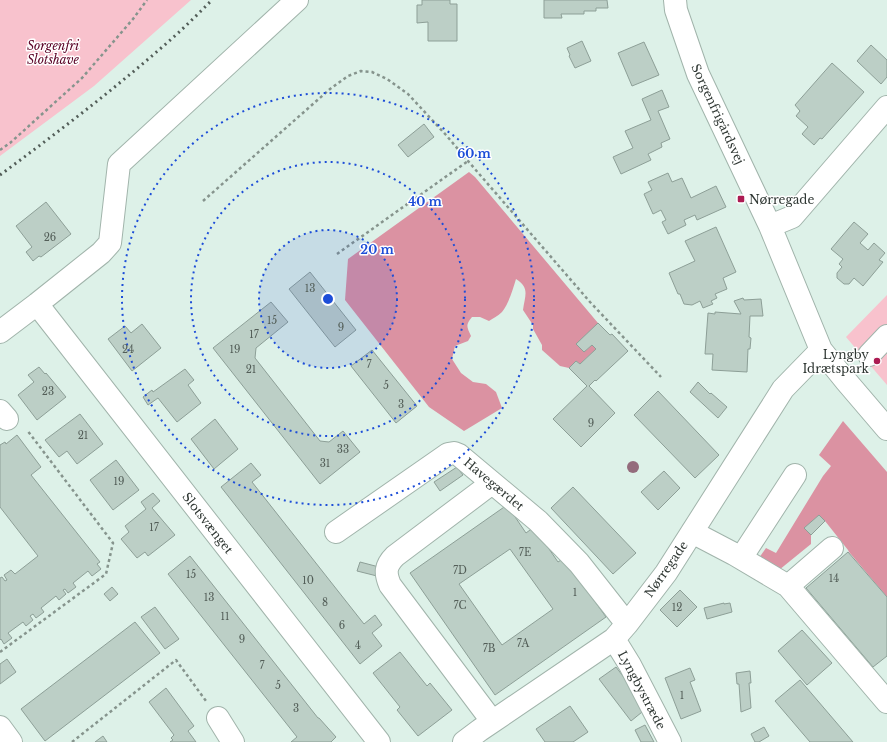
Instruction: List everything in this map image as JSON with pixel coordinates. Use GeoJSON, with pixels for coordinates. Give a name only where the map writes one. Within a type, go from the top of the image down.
{"type":"FeatureCollection","features":[{"type":"Feature","properties":{"kind":"street"},"geometry":{"type":"LineString","coordinates":[[0,332],[101,253],[110,243],[119,164],[297,0]]}},
{"type":"Feature","properties":{"kind":"street","name":"Sorgenfrigårdsvej"},"geometry":{"type":"LineString","coordinates":[[675,0],[676,10],[698,74],[770,226],[821,350],[887,429]]}},
{"type":"Feature","properties":{"kind":"street"},"geometry":{"type":"LineString","coordinates":[[770,226],[792,217],[887,107]]}},
{"type":"Feature","properties":{"kind":"street","name":"Slotsvænget"},"geometry":{"type":"LineString","coordinates":[[37,304],[379,742]]}},
{"type":"Feature","properties":{"kind":"street"},"geometry":{"type":"LineString","coordinates":[[869,355],[887,336]]}},
{"type":"Feature","properties":{"kind":"street","name":"Nørregade"},"geometry":{"type":"LineString","coordinates":[[464,742],[620,631],[666,573],[783,389],[821,350]]}},
{"type":"Feature","properties":{"kind":"street","name":"Havegærdet"},"geometry":{"type":"LineString","coordinates":[[336,532],[448,454],[454,453],[459,455],[538,521],[579,563],[620,631]]}},
{"type":"Feature","properties":{"kind":"street"},"geometry":{"type":"LineString","coordinates":[[741,558],[795,475]]}},
{"type":"Feature","properties":{"kind":"street"},"geometry":{"type":"LineString","coordinates":[[492,483],[395,556],[387,568],[386,576],[390,585],[492,721]]}},
{"type":"Feature","properties":{"kind":"street"},"geometry":{"type":"LineString","coordinates":[[692,532],[741,558],[788,586],[883,690]]}},
{"type":"Feature","properties":{"kind":"street"},"geometry":{"type":"LineString","coordinates":[[788,586],[832,548]]}},
{"type":"Feature","properties":{"kind":"street","name":"Lyngbystræde"},"geometry":{"type":"LineString","coordinates":[[620,631],[630,665],[670,742]]}},
{"type":"Feature","properties":{"kind":"street"},"geometry":{"type":"LineString","coordinates":[[218,718],[233,742]]}},
{"type":"Feature","properties":{"kind":"street"},"geometry":{"type":"LineString","coordinates":[[0,727],[10,742]]}},
{"type":"Feature","properties":{"kind":"path"},"geometry":{"type":"LineString","coordinates":[[0,150],[10,143],[82,78],[133,19],[147,0]]}},
{"type":"Feature","properties":{"kind":"path"},"geometry":{"type":"LineString","coordinates":[[203,200],[330,89],[348,76],[361,71],[372,72],[387,79],[408,94],[446,135],[590,302],[661,377]]}},
{"type":"Feature","properties":{"kind":"path"},"geometry":{"type":"LineString","coordinates":[[337,254],[468,161]]}},
{"type":"Feature","properties":{"kind":"path"},"geometry":{"type":"LineString","coordinates":[[0,652],[106,574],[113,543],[23,424],[4,415]]}},
{"type":"Feature","properties":{"kind":"path"},"geometry":{"type":"LineString","coordinates":[[72,742],[176,660],[218,718]]}},
{"type":"Feature","properties":{"kind":"green space","name":"Sorgenfri Slotshave"},"geometry":{"type":"Polygon","coordinates":[[[0,0],[191,0],[94,86],[0,156],[0,0]]]}},
{"type":"Feature","properties":{"kind":"green space","name":"Lyngby Idrætspark"},"geometry":{"type":"Polygon","coordinates":[[[887,295],[887,385],[846,337],[887,295]]]}},
{"type":"Feature","properties":{"kind":"shaded area"},"geometry":{"type":"Polygon","coordinates":[[[469,172],[475,177],[598,323],[577,344],[584,352],[592,345],[596,349],[580,364],[576,361],[569,368],[560,366],[542,350],[542,345],[533,329],[533,325],[523,310],[526,292],[525,289],[516,279],[509,300],[502,312],[489,321],[480,317],[472,317],[467,326],[471,336],[468,341],[455,346],[452,359],[461,373],[473,382],[486,384],[496,392],[502,408],[464,431],[429,407],[345,300],[348,259],[469,172]]]}},
{"type":"Feature","properties":{"kind":"shaded area"},"geometry":{"type":"Polygon","coordinates":[[[843,421],[887,472],[887,597],[819,515],[805,528],[811,535],[811,544],[779,570],[759,558],[766,548],[776,553],[823,476],[831,466],[819,455],[843,421]]]}},
{"type":"Feature","properties":{"kind":"building"},"geometry":{"type":"Polygon","coordinates":[[[422,0],[450,0],[450,4],[457,4],[457,41],[428,41],[428,22],[417,23],[417,5],[422,5],[422,0]]]}},
{"type":"Feature","properties":{"kind":"building"},"geometry":{"type":"Polygon","coordinates":[[[544,0],[607,0],[608,8],[596,8],[596,11],[584,11],[584,14],[561,14],[562,18],[544,18],[544,0]]]}},
{"type":"Feature","properties":{"kind":"building"},"geometry":{"type":"Polygon","coordinates":[[[582,41],[591,61],[575,68],[567,48],[582,41]]]}},
{"type":"Feature","properties":{"kind":"building"},"geometry":{"type":"Polygon","coordinates":[[[644,42],[659,75],[632,86],[618,53],[644,42]]]}},
{"type":"Feature","properties":{"kind":"building"},"geometry":{"type":"Polygon","coordinates":[[[871,45],[887,60],[887,77],[881,84],[857,61],[871,45]]]}},
{"type":"Feature","properties":{"kind":"building"},"geometry":{"type":"Polygon","coordinates":[[[832,63],[864,92],[822,139],[820,138],[814,145],[802,134],[808,127],[796,116],[800,111],[795,105],[832,63]]]}},
{"type":"Feature","properties":{"kind":"building"},"geometry":{"type":"Polygon","coordinates":[[[662,90],[669,107],[658,111],[670,139],[661,143],[662,147],[648,154],[651,160],[621,174],[613,157],[633,148],[625,131],[651,120],[642,99],[662,90]]]}},
{"type":"Feature","properties":{"kind":"building"},"geometry":{"type":"Polygon","coordinates":[[[424,124],[434,137],[408,157],[398,145],[424,124]]]}},
{"type":"Feature","properties":{"kind":"building"},"geometry":{"type":"Polygon","coordinates":[[[668,173],[672,182],[682,178],[691,198],[716,186],[726,207],[697,220],[695,215],[684,220],[686,225],[668,234],[662,222],[666,220],[661,210],[653,214],[644,194],[652,190],[648,182],[668,173]]]}},
{"type":"Feature","properties":{"kind":"building"},"geometry":{"type":"Polygon","coordinates":[[[46,202],[71,234],[41,257],[39,256],[33,261],[26,252],[32,247],[16,226],[46,202]]]}},
{"type":"Feature","properties":{"kind":"building"},"geometry":{"type":"Polygon","coordinates":[[[854,222],[868,234],[860,243],[868,250],[874,243],[885,253],[879,260],[883,262],[863,286],[854,278],[849,284],[844,284],[837,278],[837,273],[842,267],[839,264],[843,259],[831,249],[854,222]]]}},
{"type":"Feature","properties":{"kind":"building"},"geometry":{"type":"Polygon","coordinates":[[[716,227],[736,272],[723,278],[727,289],[715,294],[717,298],[711,301],[713,304],[703,308],[700,301],[692,305],[684,304],[669,273],[695,261],[685,241],[716,227]]]}},
{"type":"Feature","properties":{"kind":"building"},"geometry":{"type":"Polygon","coordinates":[[[310,272],[356,330],[335,347],[289,289],[310,272]]]}},
{"type":"Feature","properties":{"kind":"building"},"geometry":{"type":"Polygon","coordinates":[[[743,298],[744,300],[761,299],[763,316],[750,316],[749,337],[751,338],[750,349],[748,349],[747,372],[712,370],[713,354],[705,354],[708,313],[715,314],[715,312],[741,314],[734,301],[743,298]]]}},
{"type":"Feature","properties":{"kind":"building"},"geometry":{"type":"Polygon","coordinates":[[[271,302],[288,322],[256,348],[255,358],[320,441],[329,442],[343,431],[360,452],[320,484],[213,348],[271,302]]]}},
{"type":"Feature","properties":{"kind":"building"},"geometry":{"type":"Polygon","coordinates":[[[598,323],[610,335],[612,334],[628,351],[589,386],[615,413],[581,447],[553,419],[587,386],[569,368],[576,361],[580,364],[596,349],[592,345],[584,352],[576,344],[598,323]]]}},
{"type":"Feature","properties":{"kind":"building"},"geometry":{"type":"Polygon","coordinates":[[[142,324],[161,348],[132,371],[108,339],[125,326],[131,333],[142,324]]]}},
{"type":"Feature","properties":{"kind":"building"},"geometry":{"type":"Polygon","coordinates":[[[372,350],[417,406],[396,423],[351,366],[372,350]]]}},
{"type":"Feature","properties":{"kind":"building"},"geometry":{"type":"Polygon","coordinates":[[[39,367],[66,397],[37,420],[18,395],[34,382],[28,375],[39,367]]]}},
{"type":"Feature","properties":{"kind":"building"},"geometry":{"type":"Polygon","coordinates":[[[185,369],[194,380],[188,385],[201,403],[177,422],[158,398],[148,405],[143,397],[152,390],[153,392],[185,369]]]}},
{"type":"Feature","properties":{"kind":"building"},"geometry":{"type":"Polygon","coordinates":[[[698,382],[710,394],[711,393],[727,407],[718,418],[690,392],[698,382]]]}},
{"type":"Feature","properties":{"kind":"building"},"geometry":{"type":"Polygon","coordinates":[[[658,391],[719,455],[695,478],[634,415],[658,391]]]}},
{"type":"Feature","properties":{"kind":"building"},"geometry":{"type":"Polygon","coordinates":[[[80,414],[103,444],[77,464],[67,451],[59,457],[45,440],[80,414]]]}},
{"type":"Feature","properties":{"kind":"building"},"geometry":{"type":"Polygon","coordinates":[[[215,419],[238,449],[214,469],[191,439],[215,419]]]}},
{"type":"Feature","properties":{"kind":"building"},"geometry":{"type":"Polygon","coordinates":[[[17,435],[41,467],[31,475],[100,562],[97,564],[101,569],[92,576],[88,571],[73,583],[76,587],[68,593],[65,589],[63,590],[66,594],[59,600],[56,596],[41,608],[44,612],[36,618],[33,614],[30,616],[33,620],[26,626],[23,622],[8,633],[12,638],[4,644],[1,639],[0,640],[0,578],[2,577],[5,581],[7,580],[4,575],[11,570],[15,574],[38,556],[0,507],[0,445],[5,442],[6,444],[17,435]]]}},
{"type":"Feature","properties":{"kind":"building"},"geometry":{"type":"Polygon","coordinates":[[[116,460],[139,490],[113,510],[90,480],[116,460]]]}},
{"type":"Feature","properties":{"kind":"building"},"geometry":{"type":"Polygon","coordinates":[[[251,463],[261,475],[252,482],[364,624],[375,615],[382,625],[372,633],[382,646],[360,664],[221,487],[251,463]]]}},
{"type":"Feature","properties":{"kind":"building"},"geometry":{"type":"Polygon","coordinates":[[[457,467],[463,475],[440,491],[434,482],[457,467]]]}},
{"type":"Feature","properties":{"kind":"building"},"geometry":{"type":"Polygon","coordinates":[[[664,471],[680,488],[658,510],[641,492],[664,471]]]}},
{"type":"Feature","properties":{"kind":"building"},"geometry":{"type":"Polygon","coordinates":[[[573,487],[636,553],[613,574],[551,508],[573,487]]]}},
{"type":"Feature","properties":{"kind":"building"},"geometry":{"type":"Polygon","coordinates":[[[153,493],[160,501],[152,508],[175,535],[148,556],[145,552],[137,558],[121,539],[129,532],[125,526],[146,509],[141,502],[153,493]]]}},
{"type":"Feature","properties":{"kind":"building"},"geometry":{"type":"Polygon","coordinates":[[[507,505],[526,533],[534,527],[558,562],[564,558],[606,617],[495,695],[410,573],[507,505]],[[510,549],[459,584],[502,645],[553,609],[510,549]]]}},
{"type":"Feature","properties":{"kind":"building"},"geometry":{"type":"Polygon","coordinates":[[[819,515],[825,521],[811,535],[804,528],[819,515]]]}},
{"type":"Feature","properties":{"kind":"building"},"geometry":{"type":"Polygon","coordinates":[[[848,552],[887,597],[887,656],[873,667],[806,588],[848,552]]]}},
{"type":"Feature","properties":{"kind":"building"},"geometry":{"type":"Polygon","coordinates":[[[190,556],[318,718],[336,737],[331,742],[291,742],[297,737],[168,574],[190,556]]]}},
{"type":"Feature","properties":{"kind":"building"},"geometry":{"type":"Polygon","coordinates":[[[360,562],[379,567],[377,576],[357,571],[360,562]]]}},
{"type":"Feature","properties":{"kind":"building"},"geometry":{"type":"Polygon","coordinates":[[[112,587],[118,594],[110,601],[104,594],[112,587]]]}},
{"type":"Feature","properties":{"kind":"building"},"geometry":{"type":"Polygon","coordinates":[[[680,590],[697,607],[677,627],[660,610],[680,590]]]}},
{"type":"Feature","properties":{"kind":"building"},"geometry":{"type":"Polygon","coordinates":[[[730,603],[732,612],[707,619],[704,608],[730,603]]]}},
{"type":"Feature","properties":{"kind":"building"},"geometry":{"type":"Polygon","coordinates":[[[155,607],[179,639],[165,649],[141,617],[155,607]]]}},
{"type":"Feature","properties":{"kind":"building"},"geometry":{"type":"Polygon","coordinates":[[[135,622],[160,653],[45,741],[21,709],[135,622]]]}},
{"type":"Feature","properties":{"kind":"building"},"geometry":{"type":"Polygon","coordinates":[[[802,630],[832,663],[807,685],[778,651],[802,630]]]}},
{"type":"Feature","properties":{"kind":"building"},"geometry":{"type":"Polygon","coordinates":[[[400,652],[427,686],[430,683],[452,710],[418,736],[397,710],[400,707],[373,673],[400,652]]]}},
{"type":"Feature","properties":{"kind":"building"},"geometry":{"type":"Polygon","coordinates":[[[7,659],[16,672],[0,684],[0,664],[7,659]]]}},
{"type":"Feature","properties":{"kind":"building"},"geometry":{"type":"Polygon","coordinates":[[[616,667],[647,708],[631,721],[599,679],[616,667]]]}},
{"type":"Feature","properties":{"kind":"building"},"geometry":{"type":"Polygon","coordinates":[[[690,668],[695,680],[690,682],[701,711],[681,719],[665,678],[690,668]]]}},
{"type":"Feature","properties":{"kind":"building"},"geometry":{"type":"Polygon","coordinates":[[[750,671],[751,683],[749,683],[751,708],[741,712],[739,684],[737,684],[736,673],[750,671]]]}},
{"type":"Feature","properties":{"kind":"building"},"geometry":{"type":"Polygon","coordinates":[[[800,680],[853,742],[810,742],[775,701],[800,680]]]}},
{"type":"Feature","properties":{"kind":"building"},"geometry":{"type":"Polygon","coordinates":[[[166,688],[194,726],[188,731],[196,742],[170,742],[173,740],[171,738],[174,735],[149,702],[166,688]]]}},
{"type":"Feature","properties":{"kind":"building"},"geometry":{"type":"Polygon","coordinates":[[[570,706],[588,732],[573,742],[545,742],[536,729],[570,706]]]}},
{"type":"Feature","properties":{"kind":"building"},"geometry":{"type":"Polygon","coordinates":[[[645,725],[654,742],[641,742],[635,730],[645,725]]]}},
{"type":"Feature","properties":{"kind":"building"},"geometry":{"type":"Polygon","coordinates":[[[764,727],[769,736],[759,742],[755,742],[751,734],[764,727]]]}},
{"type":"Feature","properties":{"kind":"building"},"geometry":{"type":"Polygon","coordinates":[[[103,736],[107,742],[95,742],[103,736]]]}},
{"type":"Feature","properties":{"kind":"railway"},"geometry":{"type":"LineString","coordinates":[[0,175],[68,124],[134,71],[177,34],[212,0]]}},
{"type":"Feature","properties":{"kind":"place","name":"Nørregade"},"geometry":{"type":"Point","coordinates":[741,199]}},
{"type":"Feature","properties":{"kind":"place","name":"Lyngby Idrætspark"},"geometry":{"type":"Point","coordinates":[877,361]}}]}
